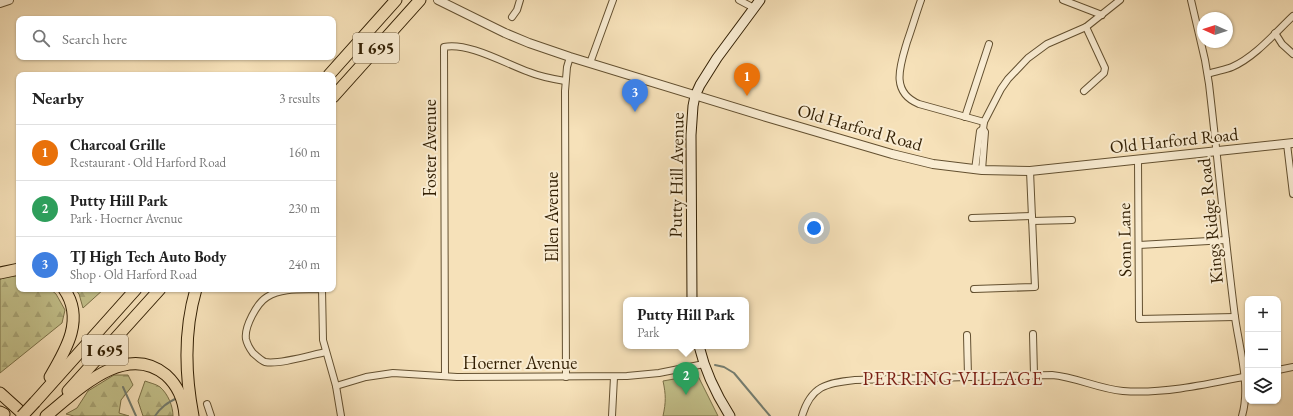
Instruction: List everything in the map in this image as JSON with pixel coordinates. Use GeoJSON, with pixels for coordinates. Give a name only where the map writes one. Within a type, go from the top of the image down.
{"type":"FeatureCollection","features":[{"type":"Feature","properties":{"kind":"highway","name":"I 695"},"geometry":{"type":"LineString","coordinates":[[331,72],[396,0]]}},
{"type":"Feature","properties":{"kind":"highway","name":"I 695"},"geometry":{"type":"LineString","coordinates":[[336,94],[420,0]]}},
{"type":"Feature","properties":{"kind":"highway"},"geometry":{"type":"LineString","coordinates":[[0,266],[16,263]]}},
{"type":"Feature","properties":{"kind":"highway"},"geometry":{"type":"LineString","coordinates":[[0,273],[16,270]]}},
{"type":"Feature","properties":{"kind":"highway"},"geometry":{"type":"LineString","coordinates":[[35,402],[62,359],[72,333],[74,316],[73,309],[66,292]]}},
{"type":"Feature","properties":{"kind":"highway","name":"I 695"},"geometry":{"type":"LineString","coordinates":[[21,414],[35,402],[133,292]]}},
{"type":"Feature","properties":{"kind":"highway","name":"I 695"},"geometry":{"type":"LineString","coordinates":[[48,414],[157,292]]}},
{"type":"Feature","properties":{"kind":"highway"},"geometry":{"type":"LineString","coordinates":[[193,416],[188,378],[187,344],[190,313],[195,292]]}},
{"type":"Feature","properties":{"kind":"highway"},"geometry":{"type":"LineString","coordinates":[[48,414],[93,378],[122,365],[139,364],[157,369],[170,379],[183,400],[185,416]]}},
{"type":"Feature","properties":{"kind":"highway"},"geometry":{"type":"LineString","coordinates":[[0,393],[21,414]]}},
{"type":"Feature","properties":{"kind":"main road","name":"Putty Hill Avenue"},"geometry":{"type":"LineString","coordinates":[[692,297],[691,135],[695,96],[712,64],[760,0]]}},
{"type":"Feature","properties":{"kind":"main road"},"geometry":{"type":"LineString","coordinates":[[700,349],[713,387],[730,416]]}},
{"type":"Feature","properties":{"kind":"street"},"geometry":{"type":"LineString","coordinates":[[0,3],[9,0]]}},
{"type":"Feature","properties":{"kind":"street","name":"Old Harford Road"},"geometry":{"type":"LineString","coordinates":[[438,0],[529,43],[570,57],[695,96],[906,158],[933,164],[978,170],[1030,171],[1290,144]]}},
{"type":"Feature","properties":{"kind":"street"},"geometry":{"type":"LineString","coordinates":[[512,17],[517,10],[520,0]]}},
{"type":"Feature","properties":{"kind":"street"},"geometry":{"type":"LineString","coordinates":[[590,63],[613,0]]}},
{"type":"Feature","properties":{"kind":"street"},"geometry":{"type":"LineString","coordinates":[[739,0],[754,8]]}},
{"type":"Feature","properties":{"kind":"street"},"geometry":{"type":"LineString","coordinates":[[921,0],[902,60],[899,80],[902,90],[913,102],[965,117],[984,125]]}},
{"type":"Feature","properties":{"kind":"street"},"geometry":{"type":"LineString","coordinates":[[1062,0],[1102,15]]}},
{"type":"Feature","properties":{"kind":"street"},"geometry":{"type":"LineString","coordinates":[[978,170],[985,132],[984,125],[995,99],[1008,79],[1028,58],[1047,44],[1086,27],[1120,0]]}},
{"type":"Feature","properties":{"kind":"street","name":"Kings Ridge Road"},"geometry":{"type":"LineString","coordinates":[[1191,0],[1208,74],[1235,317],[1245,371]]}},
{"type":"Feature","properties":{"kind":"street"},"geometry":{"type":"LineString","coordinates":[[1208,74],[1232,67],[1245,60],[1293,16]]}},
{"type":"Feature","properties":{"kind":"street"},"geometry":{"type":"LineString","coordinates":[[1084,91],[1104,73],[1106,68],[1086,27]]}},
{"type":"Feature","properties":{"kind":"street"},"geometry":{"type":"LineString","coordinates":[[1275,33],[1282,44],[1293,54]]}},
{"type":"Feature","properties":{"kind":"street"},"geometry":{"type":"LineString","coordinates":[[965,117],[989,44]]}},
{"type":"Feature","properties":{"kind":"street","name":"Foster Avenue"},"geometry":{"type":"LineString","coordinates":[[444,376],[444,47],[454,46],[477,51],[529,72],[565,81]]}},
{"type":"Feature","properties":{"kind":"street","name":"Ellen Avenue"},"geometry":{"type":"LineString","coordinates":[[566,377],[565,81],[570,57]]}},
{"type":"Feature","properties":{"kind":"street"},"geometry":{"type":"LineString","coordinates":[[1290,144],[1293,194]]}},
{"type":"Feature","properties":{"kind":"street","name":"Sonn Lane"},"geometry":{"type":"LineString","coordinates":[[1138,160],[1139,319],[1235,317]]}},
{"type":"Feature","properties":{"kind":"street"},"geometry":{"type":"LineString","coordinates":[[974,289],[1035,287],[1030,171]]}},
{"type":"Feature","properties":{"kind":"street"},"geometry":{"type":"LineString","coordinates":[[972,218],[1072,220]]}},
{"type":"Feature","properties":{"kind":"street"},"geometry":{"type":"LineString","coordinates":[[1139,245],[1226,240]]}},
{"type":"Feature","properties":{"kind":"street"},"geometry":{"type":"LineString","coordinates":[[277,292],[266,297],[262,301],[248,325],[246,338],[248,345],[256,356],[261,360],[270,362],[293,360],[326,352]]}},
{"type":"Feature","properties":{"kind":"street"},"geometry":{"type":"LineString","coordinates":[[322,292],[323,340],[336,386],[341,416]]}},
{"type":"Feature","properties":{"kind":"street"},"geometry":{"type":"LineString","coordinates":[[1033,334],[1034,375]]}},
{"type":"Feature","properties":{"kind":"street"},"geometry":{"type":"LineString","coordinates":[[967,335],[968,376]]}},
{"type":"Feature","properties":{"kind":"street","name":"Hoerner Avenue"},"geometry":{"type":"LineString","coordinates":[[336,386],[385,374],[444,376],[614,377],[659,373],[704,364]]}},
{"type":"Feature","properties":{"kind":"street"},"geometry":{"type":"LineString","coordinates":[[1281,369],[1293,367]]}},
{"type":"Feature","properties":{"kind":"street"},"geometry":{"type":"LineString","coordinates":[[802,416],[805,406],[818,389],[830,384],[854,380],[1052,374],[1070,377],[1124,391],[1190,387],[1245,376]]}},
{"type":"Feature","properties":{"kind":"street"},"geometry":{"type":"LineString","coordinates":[[612,416],[614,377]]}},
{"type":"Feature","properties":{"kind":"street","name":"Kings Ridge Road"},"geometry":{"type":"LineString","coordinates":[[1242,416],[1245,392]]}},
{"type":"Feature","properties":{"kind":"street"},"geometry":{"type":"LineString","coordinates":[[207,404],[211,416]]}},
{"type":"Feature","properties":{"kind":"green space"},"geometry":{"type":"Polygon","coordinates":[[[16,274],[16,292],[54,292],[65,310],[62,323],[0,373],[0,278],[16,274]]]}},
{"type":"Feature","properties":{"kind":"green space"},"geometry":{"type":"Polygon","coordinates":[[[77,292],[101,292],[83,308],[77,292]]]}},
{"type":"Feature","properties":{"kind":"green space"},"geometry":{"type":"Polygon","coordinates":[[[114,375],[128,375],[133,385],[121,400],[119,413],[129,416],[74,416],[66,414],[77,408],[88,391],[114,375]]]}},
{"type":"Feature","properties":{"kind":"green space"},"geometry":{"type":"Polygon","coordinates":[[[696,375],[698,376],[718,416],[663,416],[665,407],[665,390],[663,381],[696,375]]]}},
{"type":"Feature","properties":{"kind":"green space"},"geometry":{"type":"Polygon","coordinates":[[[145,381],[157,385],[163,390],[170,400],[173,416],[143,416],[138,401],[145,381]]]}},
{"type":"Feature","properties":{"kind":"waterway"},"geometry":{"type":"LineString","coordinates":[[715,365],[724,367],[734,373],[770,416]]}},
{"type":"Feature","properties":{"kind":"waterway"},"geometry":{"type":"LineString","coordinates":[[123,387],[136,416]]}},
{"type":"Feature","properties":{"kind":"waterway"},"geometry":{"type":"LineString","coordinates":[[155,416],[164,406],[177,398]]}},
{"type":"Feature","properties":{"kind":"place","name":"Charcoal Grille"},"geometry":{"type":"Point","coordinates":[747,96]}},
{"type":"Feature","properties":{"kind":"place","name":"TJ High Tech Auto Body"},"geometry":{"type":"Point","coordinates":[635,112]}},
{"type":"Feature","properties":{"kind":"place","name":"Putty Hill Park"},"geometry":{"type":"Point","coordinates":[686,395]}},
{"type":"Feature","properties":{"kind":"district","name":"PERRING VILLAGE"},"geometry":{"type":"Point","coordinates":[953,378]}}]}
